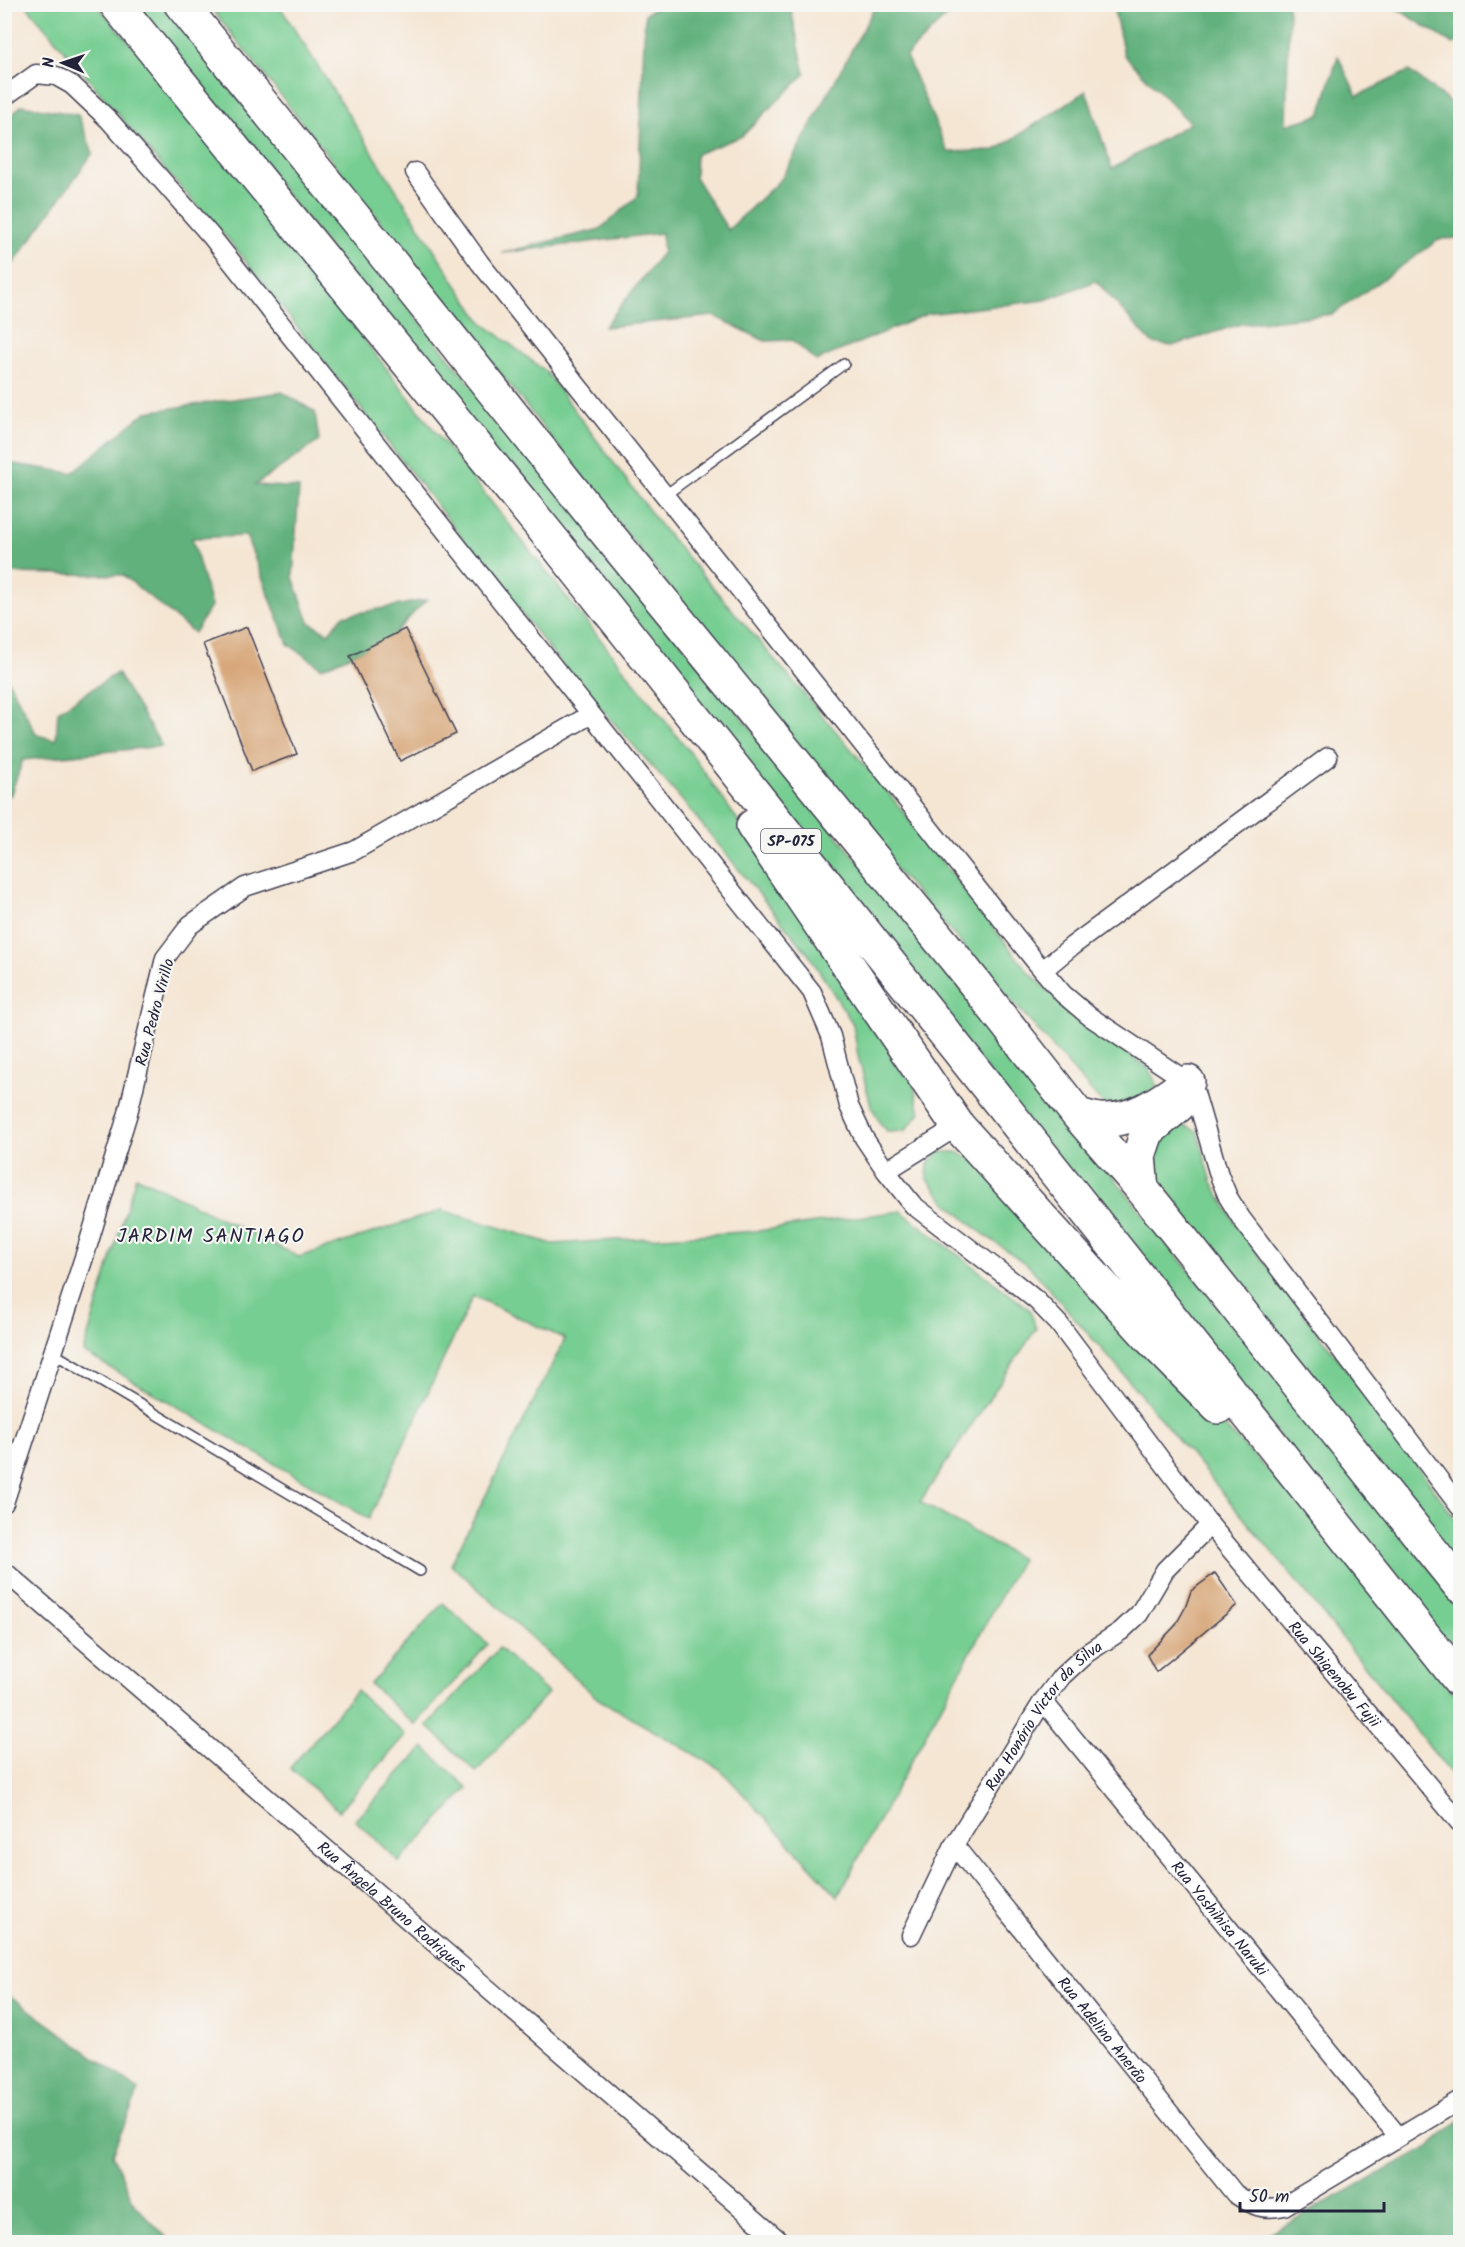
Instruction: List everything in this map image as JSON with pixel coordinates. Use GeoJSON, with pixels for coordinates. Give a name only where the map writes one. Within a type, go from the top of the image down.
{"type":"FeatureCollection","features":[{"type":"Feature","properties":{"kind":"highway","name":"SP-075"},"geometry":{"type":"LineString","coordinates":[[116,4],[559,548],[1332,1522],[1461,1681]]}},
{"type":"Feature","properties":{"kind":"highway","name":"SP-075"},"geometry":{"type":"LineString","coordinates":[[181,4],[604,530],[958,962],[1078,1115],[1142,1189],[1461,1586]]}},
{"type":"Feature","properties":{"kind":"highway"},"geometry":{"type":"LineString","coordinates":[[681,703],[738,803],[958,1126],[1150,1338],[1332,1522]]}},
{"type":"Feature","properties":{"kind":"highway"},"geometry":{"type":"LineString","coordinates":[[1078,1115],[1105,1121],[1129,1117],[1191,1088]]}},
{"type":"Feature","properties":{"kind":"highway"},"geometry":{"type":"LineString","coordinates":[[1142,1189],[1139,1156],[1148,1132],[1191,1088]]}},
{"type":"Feature","properties":{"kind":"street","name":"Rua Shigenobu Fujii"},"geometry":{"type":"LineString","coordinates":[[4,97],[36,74],[56,76],[72,85],[109,120],[211,236],[590,716],[812,992],[831,1036],[849,1106],[864,1138],[886,1171],[913,1205],[1016,1283],[1059,1324],[1210,1525],[1461,1823]]}},
{"type":"Feature","properties":{"kind":"street"},"geometry":{"type":"LineString","coordinates":[[415,172],[480,263],[1043,970],[1063,993],[1089,1016],[1191,1088],[1228,1197],[1241,1218],[1461,1506]]}},
{"type":"Feature","properties":{"kind":"street","name":"Rua Pedro Virillo"},"geometry":{"type":"LineString","coordinates":[[4,1503],[128,1113],[165,958],[190,925],[245,887],[354,851],[590,716]]}},
{"type":"Feature","properties":{"kind":"street"},"geometry":{"type":"LineString","coordinates":[[1043,970],[1072,946],[1328,757]]}},
{"type":"Feature","properties":{"kind":"street"},"geometry":{"type":"LineString","coordinates":[[886,1171],[958,1126]]}},
{"type":"Feature","properties":{"kind":"street","name":"Rua Honório Victor da Silva"},"geometry":{"type":"LineString","coordinates":[[912,1935],[954,1845],[1043,1701],[1062,1676],[1087,1653],[1121,1631],[1139,1614],[1165,1570],[1210,1525]]}},
{"type":"Feature","properties":{"kind":"street","name":"Rua Ângela Bruno Rodrigues"},"geometry":{"type":"LineString","coordinates":[[4,1571],[782,2242]]}},
{"type":"Feature","properties":{"kind":"street","name":"Rua Yoshihisa Naruki"},"geometry":{"type":"LineString","coordinates":[[1043,1701],[1398,2136]]}},
{"type":"Feature","properties":{"kind":"street","name":"Rua Adelino Anerão"},"geometry":{"type":"LineString","coordinates":[[954,1845],[1236,2194],[1258,2208],[1284,2206],[1398,2136]]}},
{"type":"Feature","properties":{"kind":"street"},"geometry":{"type":"LineString","coordinates":[[1398,2136],[1461,2100]]}},
{"type":"Feature","properties":{"kind":"lane"},"geometry":{"type":"LineString","coordinates":[[664,496],[844,364]]}},
{"type":"Feature","properties":{"kind":"lane"},"geometry":{"type":"LineString","coordinates":[[53,1353],[420,1571]]}},
{"type":"Feature","properties":{"kind":"green space"},"geometry":{"type":"Polygon","coordinates":[[[662,4],[790,5],[805,74],[742,136],[696,154],[695,177],[728,230],[782,178],[876,5],[958,5],[906,56],[948,152],[996,150],[1086,91],[1112,169],[1190,123],[1124,55],[1113,5],[1287,4],[1289,12],[1286,125],[1320,115],[1338,56],[1357,96],[1409,71],[1460,110],[1460,238],[1440,239],[1333,314],[1241,324],[1172,346],[1152,343],[1096,281],[1045,300],[927,314],[816,361],[792,340],[765,341],[714,316],[604,327],[663,252],[661,233],[502,253],[600,229],[638,196],[645,14],[662,4]]]}},
{"type":"Feature","properties":{"kind":"green space"},"geometry":{"type":"Polygon","coordinates":[[[26,5],[97,5],[177,97],[434,430],[693,756],[910,1069],[920,1113],[905,1131],[888,1132],[880,1123],[871,1105],[858,1056],[853,1024],[809,955],[681,799],[558,660],[229,240],[171,177],[26,5]]]}},
{"type":"Feature","properties":{"kind":"green space"},"geometry":{"type":"Polygon","coordinates":[[[135,5],[162,5],[1460,1606],[1460,1662],[135,5]]]}},
{"type":"Feature","properties":{"kind":"green space"},"geometry":{"type":"Polygon","coordinates":[[[209,5],[279,5],[483,323],[546,372],[663,529],[887,791],[1026,969],[1075,1017],[1148,1068],[1158,1086],[1126,1107],[1102,1103],[867,837],[209,5]]]}},
{"type":"Feature","properties":{"kind":"green space"},"geometry":{"type":"Polygon","coordinates":[[[1391,5],[1458,5],[1460,42],[1453,44],[1391,5]]]}},
{"type":"Feature","properties":{"kind":"green space"},"geometry":{"type":"Polygon","coordinates":[[[22,105],[78,115],[93,153],[5,275],[5,121],[22,105]]]}},
{"type":"Feature","properties":{"kind":"green space"},"geometry":{"type":"Polygon","coordinates":[[[282,392],[315,412],[319,441],[255,485],[299,488],[293,577],[309,622],[328,633],[343,616],[426,600],[390,638],[322,668],[288,644],[246,536],[192,538],[211,606],[194,633],[123,575],[5,573],[4,460],[8,463],[72,473],[146,412],[282,392]]]}},
{"type":"Feature","properties":{"kind":"green space"},"geometry":{"type":"Polygon","coordinates":[[[4,664],[8,680],[37,735],[56,740],[58,711],[117,673],[162,746],[23,760],[10,796],[4,791],[4,664]]]}},
{"type":"Feature","properties":{"kind":"green space"},"geometry":{"type":"Polygon","coordinates":[[[1174,1122],[1197,1131],[1212,1182],[1239,1229],[1368,1398],[1460,1525],[1460,1570],[1166,1196],[1151,1167],[1157,1131],[1174,1122]]]}},
{"type":"Feature","properties":{"kind":"green space"},"geometry":{"type":"Polygon","coordinates":[[[939,1152],[957,1152],[979,1163],[1218,1420],[1342,1544],[1460,1701],[1460,1785],[1293,1577],[1119,1369],[1030,1267],[978,1230],[946,1202],[927,1178],[928,1164],[939,1152]]]}},
{"type":"Feature","properties":{"kind":"green space"},"geometry":{"type":"Polygon","coordinates":[[[136,1176],[299,1257],[442,1210],[553,1244],[758,1231],[901,1211],[1030,1310],[1036,1329],[920,1502],[1021,1559],[838,1896],[720,1769],[598,1699],[451,1564],[565,1339],[473,1296],[369,1519],[83,1352],[136,1176]]]}},
{"type":"Feature","properties":{"kind":"green space"},"geometry":{"type":"Polygon","coordinates":[[[443,1603],[488,1644],[415,1725],[370,1684],[443,1603]]]}},
{"type":"Feature","properties":{"kind":"green space"},"geometry":{"type":"Polygon","coordinates":[[[499,1648],[548,1693],[476,1772],[427,1726],[499,1648]]]}},
{"type":"Feature","properties":{"kind":"green space"},"geometry":{"type":"Polygon","coordinates":[[[356,1691],[406,1735],[339,1811],[290,1768],[356,1691]]]}},
{"type":"Feature","properties":{"kind":"green space"},"geometry":{"type":"Polygon","coordinates":[[[424,1747],[468,1788],[399,1862],[355,1820],[424,1747]]]}},
{"type":"Feature","properties":{"kind":"green space"},"geometry":{"type":"Polygon","coordinates":[[[5,1992],[139,2090],[112,2154],[135,2205],[171,2242],[5,2242],[5,1992]]]}},
{"type":"Feature","properties":{"kind":"green space"},"geometry":{"type":"Polygon","coordinates":[[[1460,2120],[1460,2242],[1252,2242],[1426,2149],[1460,2120]]]}},
{"type":"Feature","properties":{"kind":"building"},"geometry":{"type":"Polygon","coordinates":[[[247,627],[297,754],[252,771],[203,644],[247,627]]]}},
{"type":"Feature","properties":{"kind":"building"},"geometry":{"type":"Polygon","coordinates":[[[405,629],[456,734],[400,761],[350,656],[405,629]]]}},
{"type":"Feature","properties":{"kind":"building"},"geometry":{"type":"Polygon","coordinates":[[[1215,1573],[1237,1605],[1156,1672],[1147,1655],[1175,1626],[1191,1591],[1215,1573]]]}},
{"type":"Feature","properties":{"kind":"district","name":"JARDIM SANTIAGO"},"geometry":{"type":"Point","coordinates":[211,1235]}}]}
